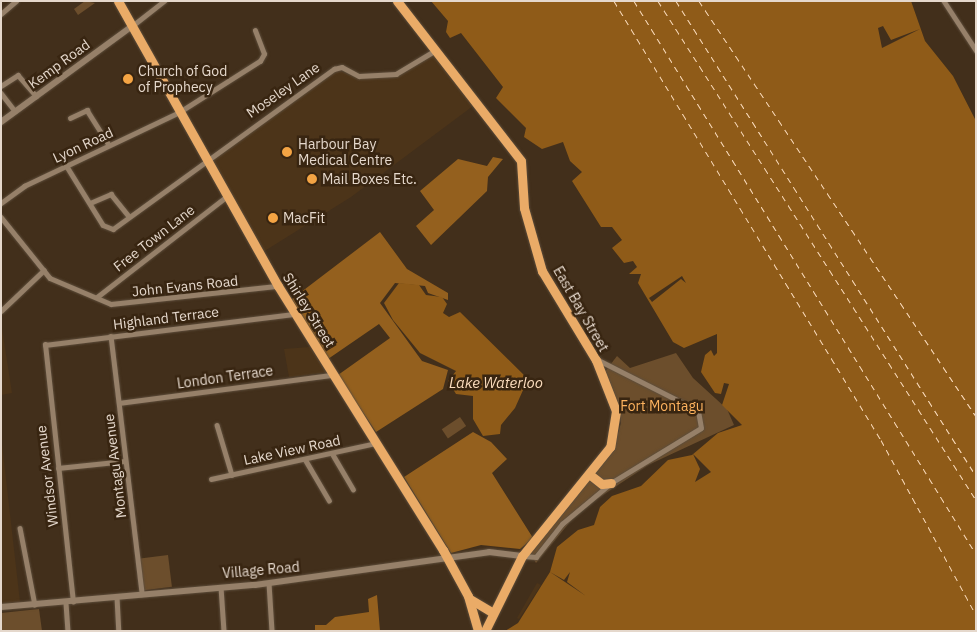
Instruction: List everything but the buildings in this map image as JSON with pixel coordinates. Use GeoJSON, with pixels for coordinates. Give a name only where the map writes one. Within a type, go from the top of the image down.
{"type":"FeatureCollection","features":[{"type":"Feature","properties":{"kind":"highway","name":"Shirley Street"},"geometry":{"type":"LineString","coordinates":[[118,1],[178,113],[278,286],[378,443],[448,560],[468,596],[478,631]]}},
{"type":"Feature","properties":{"kind":"highway","name":"East Bay Street"},"geometry":{"type":"LineString","coordinates":[[397,1],[521,161],[524,208],[542,271],[596,360],[617,419],[610,447],[522,556],[485,631]]}},
{"type":"Feature","properties":{"kind":"highway"},"geometry":{"type":"LineString","coordinates":[[589,474],[602,484],[611,483]]}},
{"type":"Feature","properties":{"kind":"highway"},"geometry":{"type":"LineString","coordinates":[[468,596],[493,613]]}},
{"type":"Feature","properties":{"kind":"main road","name":"Kemp Road"},"geometry":{"type":"LineString","coordinates":[[1,122],[132,26]]}},
{"type":"Feature","properties":{"kind":"main road","name":"Village Road"},"geometry":{"type":"LineString","coordinates":[[1,607],[269,583],[448,560],[489,552],[522,556]]}},
{"type":"Feature","properties":{"kind":"street"},"geometry":{"type":"LineString","coordinates":[[1,14],[16,1]]}},
{"type":"Feature","properties":{"kind":"street"},"geometry":{"type":"LineString","coordinates":[[132,26],[164,1]]}},
{"type":"Feature","properties":{"kind":"street"},"geometry":{"type":"LineString","coordinates":[[944,1],[976,50]]}},
{"type":"Feature","properties":{"kind":"street","name":"Lyon Road"},"geometry":{"type":"LineString","coordinates":[[1,202],[66,165],[178,113],[263,58],[256,31]]}},
{"type":"Feature","properties":{"kind":"street","name":"Moseley Lane"},"geometry":{"type":"LineString","coordinates":[[90,203],[107,228],[129,216],[334,69],[342,67],[359,76],[396,74],[436,50]]}},
{"type":"Feature","properties":{"kind":"street"},"geometry":{"type":"LineString","coordinates":[[1,86],[18,75],[36,96]]}},
{"type":"Feature","properties":{"kind":"street"},"geometry":{"type":"LineString","coordinates":[[1,93],[15,112]]}},
{"type":"Feature","properties":{"kind":"street"},"geometry":{"type":"LineString","coordinates":[[70,118],[87,110],[109,145]]}},
{"type":"Feature","properties":{"kind":"street"},"geometry":{"type":"LineString","coordinates":[[66,165],[90,203],[111,194],[129,216]]}},
{"type":"Feature","properties":{"kind":"street","name":"Free Town Lane"},"geometry":{"type":"LineString","coordinates":[[96,297],[226,197]]}},
{"type":"Feature","properties":{"kind":"street","name":"John Evans Road"},"geometry":{"type":"LineString","coordinates":[[1,217],[56,282],[118,304],[278,286]]}},
{"type":"Feature","properties":{"kind":"street"},"geometry":{"type":"LineString","coordinates":[[1,310],[44,270]]}},
{"type":"Feature","properties":{"kind":"street","name":"Highland Terrace"},"geometry":{"type":"LineString","coordinates":[[44,348],[48,342],[295,314]]}},
{"type":"Feature","properties":{"kind":"street","name":"Montagu Avenue"},"geometry":{"type":"LineString","coordinates":[[111,336],[142,594]]}},
{"type":"Feature","properties":{"kind":"street","name":"Windsor Avenue"},"geometry":{"type":"LineString","coordinates":[[44,348],[58,468],[69,602],[68,631]]}},
{"type":"Feature","properties":{"kind":"street"},"geometry":{"type":"LineString","coordinates":[[522,556],[536,557],[562,524],[611,483],[697,432],[702,422],[698,410],[596,360]]}},
{"type":"Feature","properties":{"kind":"street","name":"London Terrace"},"geometry":{"type":"LineString","coordinates":[[119,403],[334,374]]}},
{"type":"Feature","properties":{"kind":"street"},"geometry":{"type":"LineString","coordinates":[[217,425],[232,475]]}},
{"type":"Feature","properties":{"kind":"street","name":"Lake View Road"},"geometry":{"type":"LineString","coordinates":[[211,479],[378,443]]}},
{"type":"Feature","properties":{"kind":"street"},"geometry":{"type":"LineString","coordinates":[[332,453],[353,489]]}},
{"type":"Feature","properties":{"kind":"street"},"geometry":{"type":"LineString","coordinates":[[305,459],[329,500]]}},
{"type":"Feature","properties":{"kind":"street"},"geometry":{"type":"LineString","coordinates":[[58,468],[125,461]]}},
{"type":"Feature","properties":{"kind":"street"},"geometry":{"type":"LineString","coordinates":[[20,528],[34,605]]}},
{"type":"Feature","properties":{"kind":"street"},"geometry":{"type":"LineString","coordinates":[[269,583],[272,631]]}},
{"type":"Feature","properties":{"kind":"street"},"geometry":{"type":"LineString","coordinates":[[221,586],[224,631]]}},
{"type":"Feature","properties":{"kind":"street"},"geometry":{"type":"LineString","coordinates":[[117,597],[119,631]]}},
{"type":"Feature","properties":{"kind":"shaded area"},"geometry":{"type":"Polygon","coordinates":[[[434,54],[473,106],[351,197],[263,252],[208,161],[337,70],[360,79],[397,75],[434,54]]]}},
{"type":"Feature","properties":{"kind":"shaded area"},"geometry":{"type":"Polygon","coordinates":[[[493,157],[503,159],[488,177],[487,191],[431,245],[416,226],[434,210],[420,191],[458,159],[487,166],[493,157]]]}},
{"type":"Feature","properties":{"kind":"shaded area"},"geometry":{"type":"Polygon","coordinates":[[[380,232],[407,269],[448,293],[448,300],[428,293],[425,286],[395,283],[380,303],[422,361],[448,370],[443,389],[376,432],[338,375],[390,338],[379,324],[328,359],[292,299],[380,232]]]}},
{"type":"Feature","properties":{"kind":"shaded area"},"geometry":{"type":"Polygon","coordinates":[[[1,322],[12,393],[1,395],[1,322]]]}},
{"type":"Feature","properties":{"kind":"shaded area"},"geometry":{"type":"Polygon","coordinates":[[[310,347],[327,372],[289,377],[284,349],[310,347]]]}},
{"type":"Feature","properties":{"kind":"shaded area"},"geometry":{"type":"Polygon","coordinates":[[[473,432],[491,442],[507,459],[492,473],[533,538],[520,549],[481,545],[451,553],[404,477],[473,432]]]}},
{"type":"Feature","properties":{"kind":"shaded area"},"geometry":{"type":"Polygon","coordinates":[[[1,435],[20,602],[1,604],[1,435]]]}},
{"type":"Feature","properties":{"kind":"shaded area"},"geometry":{"type":"Polygon","coordinates":[[[537,583],[541,585],[519,619],[517,618],[537,583]]]}},
{"type":"Feature","properties":{"kind":"shaded area"},"geometry":{"type":"Polygon","coordinates":[[[377,595],[380,631],[315,631],[315,625],[326,625],[335,617],[369,612],[368,599],[377,595]]]}},
{"type":"Feature","properties":{"kind":"green space"},"geometry":{"type":"Polygon","coordinates":[[[85,1],[95,3],[78,15],[74,9],[85,1]]]}},
{"type":"Feature","properties":{"kind":"green space","name":"Fort Montagu"},"geometry":{"type":"Polygon","coordinates":[[[676,353],[693,378],[727,409],[734,425],[648,465],[579,511],[536,563],[529,552],[614,447],[621,423],[618,402],[604,373],[617,356],[630,368],[676,353]]]}},
{"type":"Feature","properties":{"kind":"green space"},"geometry":{"type":"Polygon","coordinates":[[[460,417],[466,426],[448,438],[442,429],[460,417]]]}},
{"type":"Feature","properties":{"kind":"green space"},"geometry":{"type":"Polygon","coordinates":[[[168,555],[172,587],[144,590],[140,558],[168,555]]]}},
{"type":"Feature","properties":{"kind":"green space"},"geometry":{"type":"Polygon","coordinates":[[[39,609],[42,631],[1,631],[1,613],[39,609]]]}},
{"type":"Feature","properties":{"kind":"water"},"geometry":{"type":"Polygon","coordinates":[[[431,1],[911,1],[925,41],[953,76],[976,121],[976,631],[505,631],[518,623],[550,572],[557,547],[578,530],[594,525],[600,507],[612,496],[641,486],[668,460],[692,455],[718,433],[742,425],[722,405],[729,384],[724,383],[721,394],[715,393],[701,372],[705,355],[711,350],[714,356],[717,353],[717,334],[684,348],[673,342],[638,283],[641,274],[629,274],[637,267],[633,261],[624,263],[612,248],[622,240],[612,227],[601,227],[572,181],[582,172],[570,161],[563,142],[542,149],[524,137],[526,128],[496,98],[503,87],[461,33],[450,38],[446,32],[448,21],[431,1]]]}},
{"type":"Feature","properties":{"kind":"water","name":"Lake Waterloo"},"geometry":{"type":"Polygon","coordinates":[[[399,283],[419,285],[426,295],[442,297],[447,304],[443,313],[449,317],[460,312],[528,379],[515,408],[501,425],[500,434],[483,436],[473,419],[473,396],[456,394],[448,381],[456,371],[420,353],[393,320],[384,303],[399,283]]]}},
{"type":"Feature","properties":{"kind":"pier"},"geometry":{"type":"Polygon","coordinates":[[[883,26],[891,40],[920,29],[882,48],[878,28],[883,26]]]}},
{"type":"Feature","properties":{"kind":"pier"},"geometry":{"type":"Polygon","coordinates":[[[682,276],[686,283],[681,279],[652,302],[649,298],[682,276]]]}},
{"type":"Feature","properties":{"kind":"pier"},"geometry":{"type":"Polygon","coordinates":[[[693,454],[711,472],[695,482],[700,469],[693,454]]]}},
{"type":"Feature","properties":{"kind":"pier"},"geometry":{"type":"Polygon","coordinates":[[[550,572],[564,580],[570,572],[567,582],[586,596],[550,572]]]}},
{"type":"Feature","properties":{"kind":"ferry route"},"geometry":{"type":"LineString","coordinates":[[614,1],[881,440],[976,615]]}},
{"type":"Feature","properties":{"kind":"ferry route"},"geometry":{"type":"LineString","coordinates":[[634,1],[976,554]]}},
{"type":"Feature","properties":{"kind":"ferry route"},"geometry":{"type":"LineString","coordinates":[[658,1],[976,500]]}},
{"type":"Feature","properties":{"kind":"ferry route"},"geometry":{"type":"LineString","coordinates":[[676,1],[976,476]]}},
{"type":"Feature","properties":{"kind":"ferry route"},"geometry":{"type":"LineString","coordinates":[[699,1],[976,416]]}},
{"type":"Feature","properties":{"kind":"place","name":"Church of God of Prophecy"},"geometry":{"type":"Point","coordinates":[128,79]}},
{"type":"Feature","properties":{"kind":"place","name":"Harbour Bay Medical Centre"},"geometry":{"type":"Point","coordinates":[287,152]}},
{"type":"Feature","properties":{"kind":"place","name":"Mail Boxes Etc."},"geometry":{"type":"Point","coordinates":[312,179]}},
{"type":"Feature","properties":{"kind":"place","name":"MacFit"},"geometry":{"type":"Point","coordinates":[273,218]}}]}
